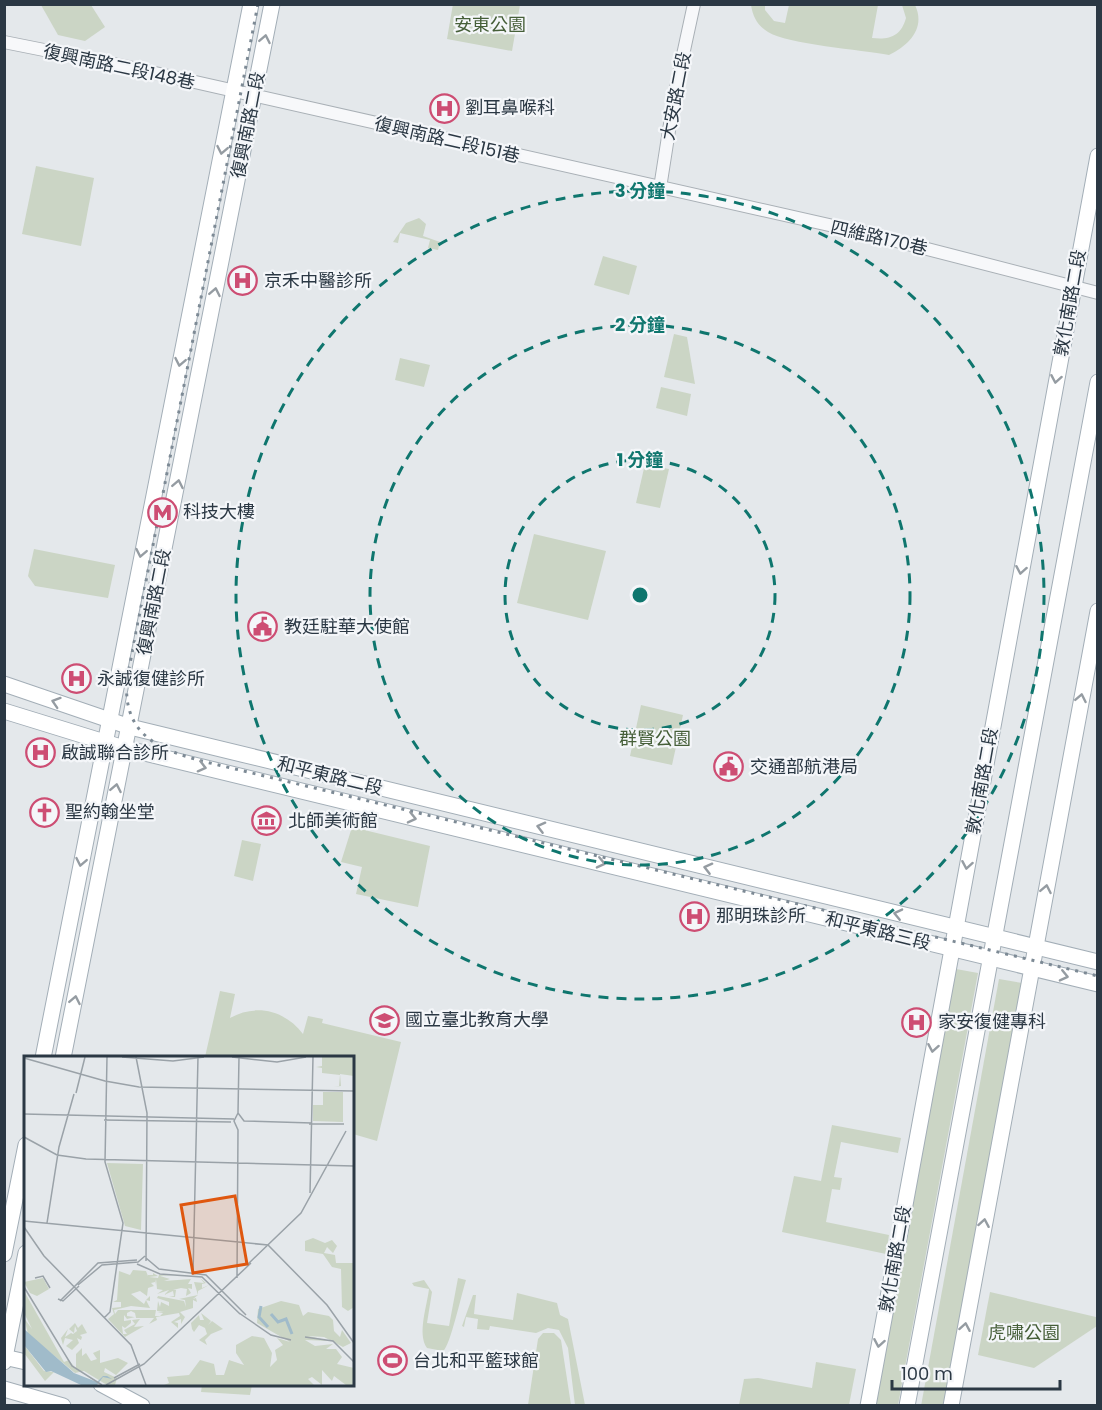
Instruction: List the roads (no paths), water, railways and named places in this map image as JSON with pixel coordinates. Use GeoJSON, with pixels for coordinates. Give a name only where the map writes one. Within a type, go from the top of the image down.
{"type":"FeatureCollection","features":[{"type":"Feature","properties":{"kind":"main road","name":"復興南路二段"},"geometry":{"type":"LineString","coordinates":[[43,1056],[108,719],[251,4]]}},
{"type":"Feature","properties":{"kind":"main road","name":"復興南路二段"},"geometry":{"type":"LineString","coordinates":[[63,1056],[272,4]]}},
{"type":"Feature","properties":{"kind":"main road","name":"敦化南路二段"},"geometry":{"type":"LineString","coordinates":[[868,1406],[1098,156]]}},
{"type":"Feature","properties":{"kind":"main road","name":"敦化南路二段"},"geometry":{"type":"LineString","coordinates":[[907,1406],[1098,382]]}},
{"type":"Feature","properties":{"kind":"main road"},"geometry":{"type":"LineString","coordinates":[[951,1406],[1098,611]]}},
{"type":"Feature","properties":{"kind":"main road","name":"和平東路二段"},"geometry":{"type":"LineString","coordinates":[[4,684],[130,727],[658,856]]}},
{"type":"Feature","properties":{"kind":"main road","name":"和平東路二段"},"geometry":{"type":"LineString","coordinates":[[4,711],[124,748],[659,877]]}},
{"type":"Feature","properties":{"kind":"main road","name":"和平東路三段"},"geometry":{"type":"LineString","coordinates":[[658,856],[1098,962]]}},
{"type":"Feature","properties":{"kind":"main road","name":"和平東路三段"},"geometry":{"type":"LineString","coordinates":[[659,877],[1098,984]]}},
{"type":"Feature","properties":{"kind":"main road"},"geometry":{"type":"LineString","coordinates":[[4,1254],[24,1155]]}},
{"type":"Feature","properties":{"kind":"main road"},"geometry":{"type":"LineString","coordinates":[[24,1263],[5,1358],[24,1362]]}},
{"type":"Feature","properties":{"kind":"main road"},"geometry":{"type":"LineString","coordinates":[[105,1386],[142,1406]]}},
{"type":"Feature","properties":{"kind":"main road"},"geometry":{"type":"LineString","coordinates":[[4,1389],[63,1406]]}},
{"type":"Feature","properties":{"kind":"street","name":"大安路二段"},"geometry":{"type":"LineString","coordinates":[[660,188],[675,92],[694,4]]}},
{"type":"Feature","properties":{"kind":"street","name":"復興南路二段148巷"},"geometry":{"type":"LineString","coordinates":[[4,42],[124,66],[234,93]]}},
{"type":"Feature","properties":{"kind":"street","name":"復興南路二段151巷"},"geometry":{"type":"LineString","coordinates":[[234,93],[660,188]]}},
{"type":"Feature","properties":{"kind":"street","name":"四維路170巷"},"geometry":{"type":"LineString","coordinates":[[660,188],[869,234],[1098,293]]}},
{"type":"Feature","properties":{"kind":"railway"},"geometry":{"type":"LineString","coordinates":[[258,4],[127,679],[127,698],[131,714],[138,727],[159,745],[206,762],[1098,976]]}},
{"type":"Feature","properties":{"kind":"place","name":"劉耳鼻喉科"},"geometry":{"type":"Point","coordinates":[444,108]}},
{"type":"Feature","properties":{"kind":"place","name":"京禾中醫診所"},"geometry":{"type":"Point","coordinates":[243,281]}},
{"type":"Feature","properties":{"kind":"place","name":"科技大樓"},"geometry":{"type":"Point","coordinates":[162,512]}},
{"type":"Feature","properties":{"kind":"place","name":"教廷駐華大使館"},"geometry":{"type":"Point","coordinates":[263,627]}},
{"type":"Feature","properties":{"kind":"place","name":"永誠復健診所"},"geometry":{"type":"Point","coordinates":[76,679]}},
{"type":"Feature","properties":{"kind":"place","name":"啟誠聯合診所"},"geometry":{"type":"Point","coordinates":[40,753]}},
{"type":"Feature","properties":{"kind":"place","name":"交通部航港局"},"geometry":{"type":"Point","coordinates":[729,767]}},
{"type":"Feature","properties":{"kind":"place","name":"聖約翰坐堂"},"geometry":{"type":"Point","coordinates":[44,812]}},
{"type":"Feature","properties":{"kind":"place","name":"北師美術館"},"geometry":{"type":"Point","coordinates":[267,821]}},
{"type":"Feature","properties":{"kind":"place","name":"那明珠診所"},"geometry":{"type":"Point","coordinates":[695,916]}},
{"type":"Feature","properties":{"kind":"place","name":"國立臺北教育大學"},"geometry":{"type":"Point","coordinates":[384,1020]}},
{"type":"Feature","properties":{"kind":"place","name":"家安復健專科"},"geometry":{"type":"Point","coordinates":[917,1022]}},
{"type":"Feature","properties":{"kind":"place","name":"台北和平籃球館"},"geometry":{"type":"Point","coordinates":[392,1361]}},
{"type":"Feature","properties":{"kind":"park label","name":"安東公園"},"geometry":{"type":"Point","coordinates":[490,25]}},
{"type":"Feature","properties":{"kind":"park label","name":"群賢公園"},"geometry":{"type":"Point","coordinates":[655,739]}},
{"type":"Feature","properties":{"kind":"park label","name":"虎嘯公園"},"geometry":{"type":"Point","coordinates":[1024,1333]}}]}
